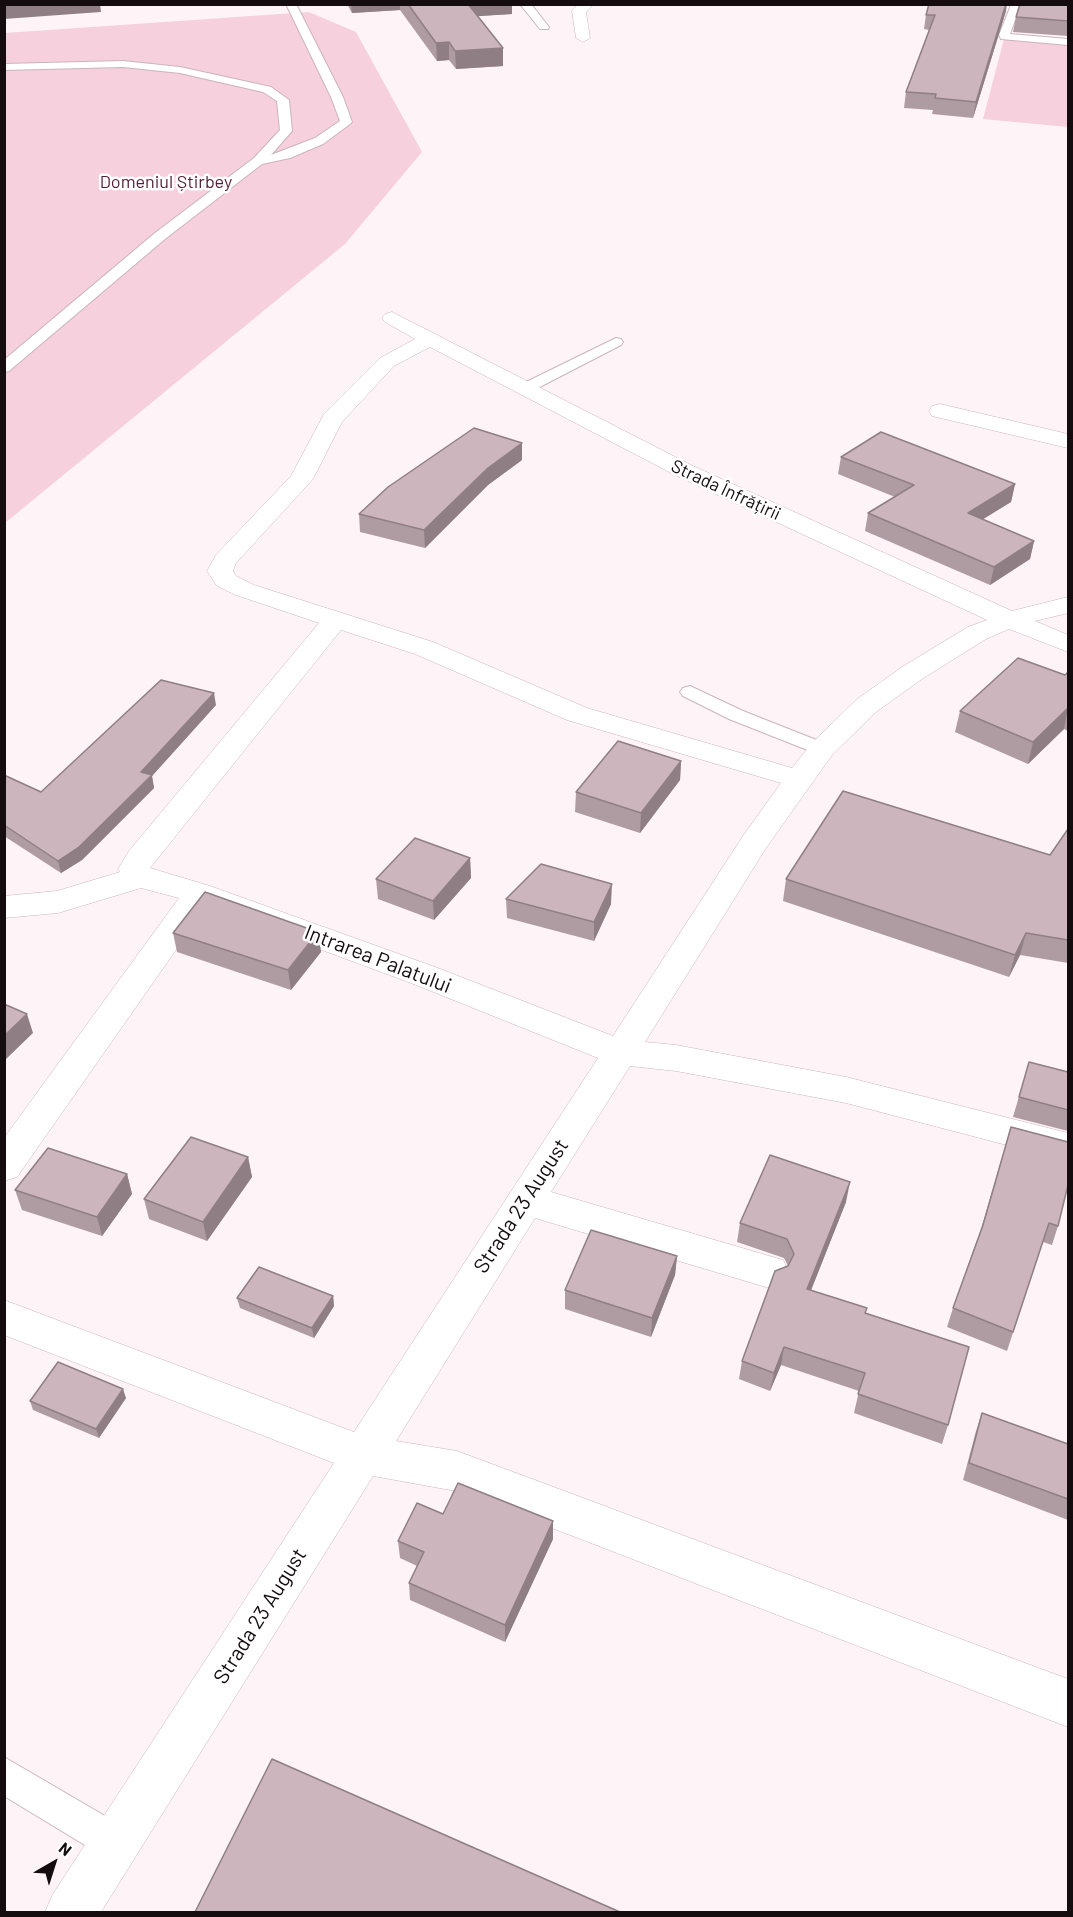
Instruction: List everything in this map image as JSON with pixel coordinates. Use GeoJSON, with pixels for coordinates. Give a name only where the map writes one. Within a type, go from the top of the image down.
{"type":"FeatureCollection","features":[{"type":"Feature","properties":{"kind":"street"},"geometry":{"type":"LineString","coordinates":[[583,38],[579,11],[587,4]]}},
{"type":"Feature","properties":{"kind":"street","name":"Strada Înfrățirii"},"geometry":{"type":"LineString","coordinates":[[392,318],[524,389],[683,470],[1009,620],[1068,644]]}},
{"type":"Feature","properties":{"kind":"street"},"geometry":{"type":"LineString","coordinates":[[431,339],[406,350],[387,362],[332,419],[301,479],[225,560],[220,571],[226,581],[245,590],[424,648],[577,714],[799,779]]}},
{"type":"Feature","properties":{"kind":"street"},"geometry":{"type":"LineString","coordinates":[[940,411],[1068,441]]}},
{"type":"Feature","properties":{"kind":"street","name":"Strada 23 August"},"geometry":{"type":"LineString","coordinates":[[71,1912],[754,843],[799,779],[822,749],[866,706],[912,673],[977,633],[1009,620],[1068,605]]}},
{"type":"Feature","properties":{"kind":"street"},"geometry":{"type":"LineString","coordinates":[[4,907],[58,902],[140,877],[134,869],[140,858],[336,619]]}},
{"type":"Feature","properties":{"kind":"street","name":"Intrarea Palatului"},"geometry":{"type":"LineString","coordinates":[[140,877],[199,892],[423,975],[620,1052],[676,1058],[846,1090],[1068,1147]]}},
{"type":"Feature","properties":{"kind":"street"},"geometry":{"type":"LineString","coordinates":[[4,1167],[199,892]]}},
{"type":"Feature","properties":{"kind":"street"},"geometry":{"type":"LineString","coordinates":[[525,1200],[769,1272]]}},
{"type":"Feature","properties":{"kind":"street"},"geometry":{"type":"LineString","coordinates":[[4,1317],[363,1455],[457,1471],[1068,1703]]}},
{"type":"Feature","properties":{"kind":"lane"},"geometry":{"type":"LineString","coordinates":[[258,161],[286,155],[319,141],[346,122],[337,97],[291,4]]}},
{"type":"Feature","properties":{"kind":"lane"},"geometry":{"type":"LineString","coordinates":[[525,4],[544,27]]}},
{"type":"Feature","properties":{"kind":"lane"},"geometry":{"type":"LineString","coordinates":[[1014,6],[1005,37],[1068,42]]}},
{"type":"Feature","properties":{"kind":"lane"},"geometry":{"type":"LineString","coordinates":[[4,67],[123,64],[180,70],[267,89],[283,100],[286,131],[258,161],[160,236],[4,368]]}},
{"type":"Feature","properties":{"kind":"lane"},"geometry":{"type":"LineString","coordinates":[[524,389],[616,342]]}},
{"type":"Feature","properties":{"kind":"lane"},"geometry":{"type":"LineString","coordinates":[[690,692],[736,715],[822,749]]}},
{"type":"Feature","properties":{"kind":"lane"},"geometry":{"type":"LineString","coordinates":[[4,1774],[116,1843]]}},
{"type":"Feature","properties":{"kind":"green space","name":"Domeniul Știrbey"},"geometry":{"type":"Polygon","coordinates":[[[309,12],[356,32],[422,152],[345,244],[5,523],[5,33],[309,12]]]}},
{"type":"Feature","properties":{"kind":"green space"},"geometry":{"type":"Polygon","coordinates":[[[1004,39],[1068,44],[1068,127],[983,119],[1004,39]]]}},
{"type":"Feature","properties":{"kind":"building"},"geometry":{"type":"Polygon","coordinates":[[[408,4],[468,4],[503,48],[455,51],[449,42],[436,43],[408,4]]]}},
{"type":"Feature","properties":{"kind":"building"},"geometry":{"type":"Polygon","coordinates":[[[929,4],[1006,4],[976,102],[935,98],[936,94],[906,92],[935,15],[926,15],[929,4]]]}},
{"type":"Feature","properties":{"kind":"building"},"geometry":{"type":"Polygon","coordinates":[[[1020,4],[1068,4],[1068,21],[1016,17],[1020,4]]]}},
{"type":"Feature","properties":{"kind":"building"},"geometry":{"type":"Polygon","coordinates":[[[474,428],[522,443],[488,468],[424,530],[359,514],[388,487],[474,428]]]}},
{"type":"Feature","properties":{"kind":"building"},"geometry":{"type":"Polygon","coordinates":[[[881,432],[1015,484],[968,513],[1034,541],[994,567],[868,513],[914,485],[841,457],[881,432]]]}},
{"type":"Feature","properties":{"kind":"building"},"geometry":{"type":"Polygon","coordinates":[[[1018,658],[1065,675],[1068,672],[1068,708],[1033,742],[960,711],[1018,658]]]}},
{"type":"Feature","properties":{"kind":"building"},"geometry":{"type":"Polygon","coordinates":[[[161,680],[214,693],[141,772],[152,775],[79,847],[58,861],[4,825],[4,775],[41,792],[161,680]]]}},
{"type":"Feature","properties":{"kind":"building"},"geometry":{"type":"Polygon","coordinates":[[[618,741],[681,761],[641,813],[576,792],[618,741]]]}},
{"type":"Feature","properties":{"kind":"building"},"geometry":{"type":"Polygon","coordinates":[[[843,791],[1050,855],[1068,829],[1068,940],[1026,933],[1015,955],[786,879],[843,791]]]}},
{"type":"Feature","properties":{"kind":"building"},"geometry":{"type":"Polygon","coordinates":[[[415,838],[470,858],[433,901],[376,879],[415,838]]]}},
{"type":"Feature","properties":{"kind":"building"},"geometry":{"type":"Polygon","coordinates":[[[541,864],[612,884],[594,922],[506,899],[541,864]]]}},
{"type":"Feature","properties":{"kind":"building"},"geometry":{"type":"Polygon","coordinates":[[[205,892],[318,932],[288,970],[173,933],[205,892]]]}},
{"type":"Feature","properties":{"kind":"building"},"geometry":{"type":"Polygon","coordinates":[[[4,1004],[27,1014],[4,1036],[4,1004]]]}},
{"type":"Feature","properties":{"kind":"building"},"geometry":{"type":"Polygon","coordinates":[[[1029,1062],[1068,1072],[1068,1110],[1019,1097],[1029,1062]]]}},
{"type":"Feature","properties":{"kind":"building"},"geometry":{"type":"Polygon","coordinates":[[[1011,1127],[1068,1142],[1068,1185],[1058,1226],[1049,1223],[1013,1332],[953,1308],[983,1225],[1011,1127]]]}},
{"type":"Feature","properties":{"kind":"building"},"geometry":{"type":"Polygon","coordinates":[[[191,1137],[248,1157],[203,1222],[144,1199],[191,1137]]]}},
{"type":"Feature","properties":{"kind":"building"},"geometry":{"type":"Polygon","coordinates":[[[48,1148],[127,1174],[97,1217],[15,1190],[48,1148]]]}},
{"type":"Feature","properties":{"kind":"building"},"geometry":{"type":"Polygon","coordinates":[[[770,1155],[850,1182],[807,1289],[867,1308],[865,1313],[969,1347],[948,1425],[858,1394],[865,1373],[784,1347],[774,1373],[742,1361],[775,1271],[788,1266],[794,1254],[787,1239],[740,1223],[770,1155]]]}},
{"type":"Feature","properties":{"kind":"building"},"geometry":{"type":"Polygon","coordinates":[[[591,1230],[677,1256],[652,1318],[565,1290],[591,1230]]]}},
{"type":"Feature","properties":{"kind":"building"},"geometry":{"type":"Polygon","coordinates":[[[259,1267],[333,1296],[312,1328],[237,1298],[259,1267]]]}},
{"type":"Feature","properties":{"kind":"building"},"geometry":{"type":"Polygon","coordinates":[[[58,1362],[123,1389],[96,1429],[30,1401],[58,1362]]]}},
{"type":"Feature","properties":{"kind":"building"},"geometry":{"type":"Polygon","coordinates":[[[982,1413],[1068,1444],[1068,1499],[969,1463],[982,1413]]]}},
{"type":"Feature","properties":{"kind":"building"},"geometry":{"type":"Polygon","coordinates":[[[458,1483],[553,1521],[505,1625],[409,1583],[424,1552],[398,1541],[417,1503],[443,1514],[458,1483]]]}},
{"type":"Feature","properties":{"kind":"building"},"geometry":{"type":"Polygon","coordinates":[[[272,1759],[620,1912],[195,1912],[272,1759]]]}}]}
